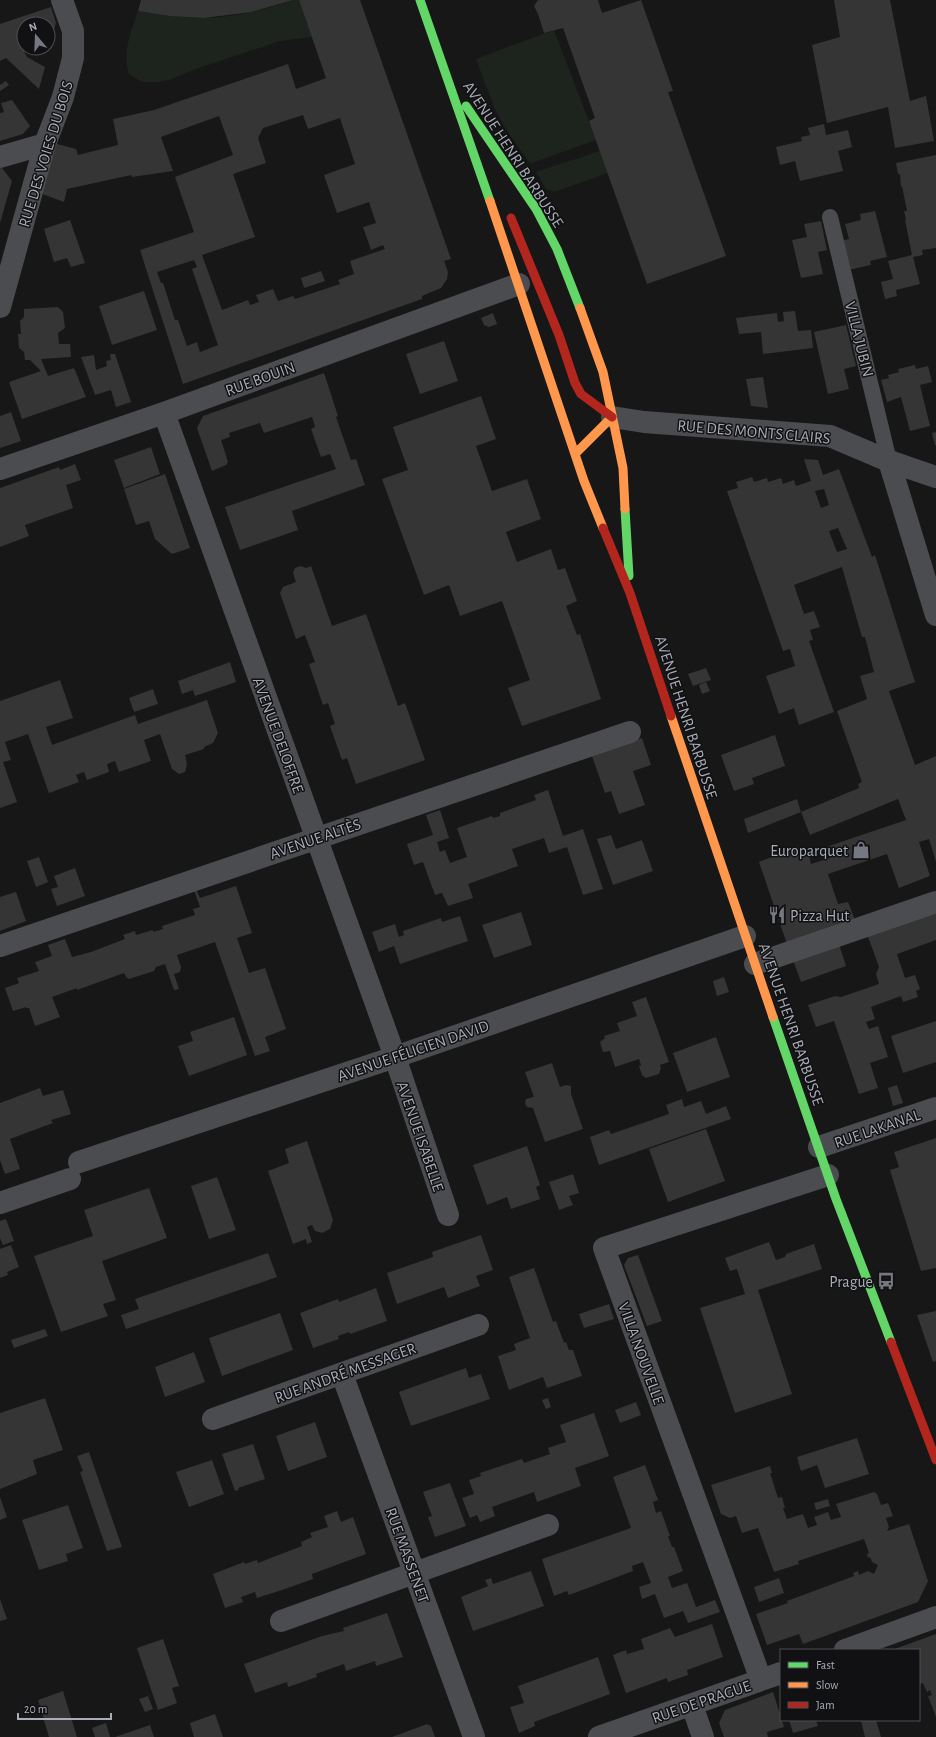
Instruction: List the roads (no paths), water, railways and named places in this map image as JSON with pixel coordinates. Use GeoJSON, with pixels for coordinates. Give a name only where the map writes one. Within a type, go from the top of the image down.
{"type":"FeatureCollection","features":[{"type":"Feature","properties":{"kind":"main road","name":"AVENUE HENRI BARBUSSE"},"geometry":{"type":"LineString","coordinates":[[420,0],[466,130],[535,286],[528,316],[584,481],[630,593],[745,936],[828,1175],[936,1460]]}},
{"type":"Feature","properties":{"kind":"main road","name":"AVENUE HENRI BARBUSSE"},"geometry":{"type":"LineString","coordinates":[[449,81],[536,209],[565,268],[603,372],[623,468],[630,593]]}},
{"type":"Feature","properties":{"kind":"main road"},"geometry":{"type":"LineString","coordinates":[[466,130],[485,161]]}},
{"type":"Feature","properties":{"kind":"main road"},"geometry":{"type":"LineString","coordinates":[[507,207],[535,286],[559,335],[575,383],[581,394],[612,418],[575,454]]}},
{"type":"Feature","properties":{"kind":"main road"},"geometry":{"type":"LineString","coordinates":[[589,359],[603,372]]}},
{"type":"Feature","properties":{"kind":"street","name":"RUE DES VOIES DU BOIS"},"geometry":{"type":"LineString","coordinates":[[0,307],[45,144],[62,97],[73,58],[73,31],[62,0]]}},
{"type":"Feature","properties":{"kind":"street"},"geometry":{"type":"LineString","coordinates":[[0,157],[45,144]]}},
{"type":"Feature","properties":{"kind":"street","name":"RUE BOUIN"},"geometry":{"type":"LineString","coordinates":[[0,469],[535,286]]}},
{"type":"Feature","properties":{"kind":"street","name":"AVENUE DELOFFRE"},"geometry":{"type":"LineString","coordinates":[[164,413],[395,1057]]}},
{"type":"Feature","properties":{"kind":"street","name":"RUE DES MONTS CLAIRS"},"geometry":{"type":"LineString","coordinates":[[612,418],[830,436],[936,477]]}},
{"type":"Feature","properties":{"kind":"street"},"geometry":{"type":"LineString","coordinates":[[889,460],[936,615]]}},
{"type":"Feature","properties":{"kind":"street","name":"AVENUE ALTÈS"},"geometry":{"type":"LineString","coordinates":[[0,946],[316,837],[630,732]]}},
{"type":"Feature","properties":{"kind":"street"},"geometry":{"type":"LineString","coordinates":[[755,964],[936,902]]}},
{"type":"Feature","properties":{"kind":"street","name":"AVENUE FÉLICIEN DAVID"},"geometry":{"type":"LineString","coordinates":[[0,1203],[75,1170],[745,936]]}},
{"type":"Feature","properties":{"kind":"street","name":"AVENUE ISABELLE"},"geometry":{"type":"LineString","coordinates":[[395,1057],[448,1215]]}},
{"type":"Feature","properties":{"kind":"street","name":"RUE LAKANAL"},"geometry":{"type":"LineString","coordinates":[[819,1147],[936,1108]]}},
{"type":"Feature","properties":{"kind":"street","name":"VILLA NOUVELLE"},"geometry":{"type":"LineString","coordinates":[[771,1677],[604,1248],[828,1175]]}},
{"type":"Feature","properties":{"kind":"street","name":"RUE ANDRÉ MESSAGER"},"geometry":{"type":"LineString","coordinates":[[213,1419],[478,1325]]}},
{"type":"Feature","properties":{"kind":"street","name":"RUE MASSENET"},"geometry":{"type":"LineString","coordinates":[[342,1374],[474,1737]]}},
{"type":"Feature","properties":{"kind":"street"},"geometry":{"type":"LineString","coordinates":[[281,1621],[548,1525]]}},
{"type":"Feature","properties":{"kind":"street"},"geometry":{"type":"LineString","coordinates":[[848,1649],[936,1617]]}},
{"type":"Feature","properties":{"kind":"street","name":"RUE DE PRAGUE"},"geometry":{"type":"LineString","coordinates":[[599,1737],[771,1677]]}},
{"type":"Feature","properties":{"kind":"street"},"geometry":{"type":"LineString","coordinates":[[692,1705],[703,1737]]}},
{"type":"Feature","properties":{"kind":"lane","name":"VILLA JUBIN"},"geometry":{"type":"LineString","coordinates":[[830,217],[889,460]]}},
{"type":"Feature","properties":{"kind":"place","name":"Europarquet"},"geometry":{"type":"Point","coordinates":[861,850]}},
{"type":"Feature","properties":{"kind":"place","name":"Pizza Hut"},"geometry":{"type":"Point","coordinates":[777,915]}},
{"type":"Feature","properties":{"kind":"place","name":"Prague"},"geometry":{"type":"Point","coordinates":[886,1281]}}]}
